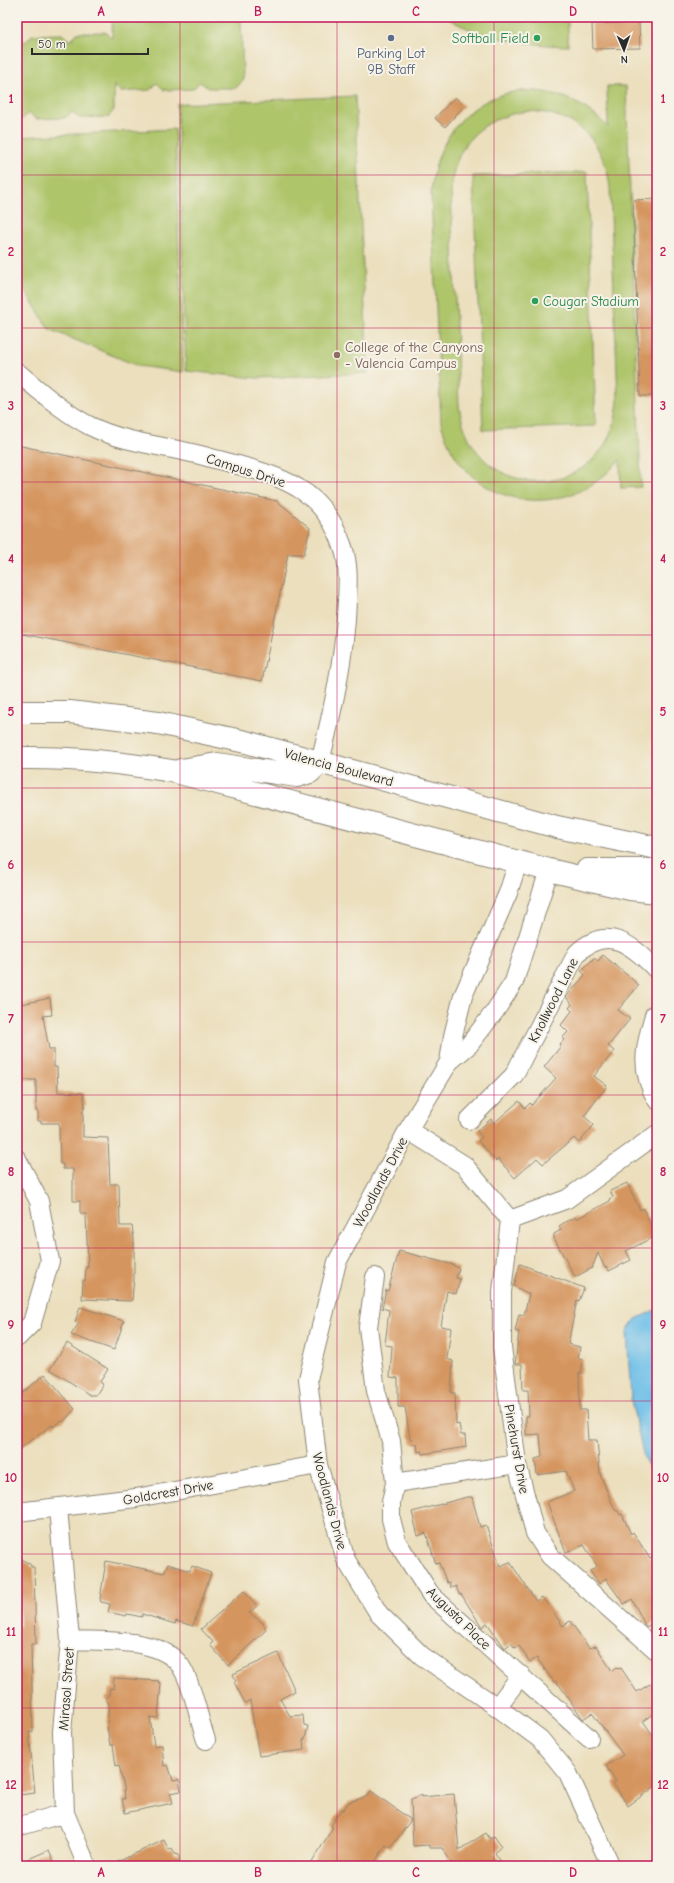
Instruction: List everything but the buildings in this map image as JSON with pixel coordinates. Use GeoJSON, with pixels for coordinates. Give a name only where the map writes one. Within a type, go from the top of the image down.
{"type":"FeatureCollection","features":[{"type":"Feature","properties":{"kind":"main road","name":"Valencia Boulevard"},"geometry":{"type":"LineString","coordinates":[[17,712],[70,712],[158,723],[246,742],[557,827],[657,848]]}},
{"type":"Feature","properties":{"kind":"main road"},"geometry":{"type":"LineString","coordinates":[[17,758],[68,758],[130,764],[172,771],[549,870],[630,888],[657,892]]}},
{"type":"Feature","properties":{"kind":"main road"},"geometry":{"type":"LineString","coordinates":[[172,771],[217,764],[297,776],[310,772],[320,762]]}},
{"type":"Feature","properties":{"kind":"main road"},"geometry":{"type":"LineString","coordinates":[[549,870],[657,870]]}},
{"type":"Feature","properties":{"kind":"street","name":"Campus Drive"},"geometry":{"type":"LineString","coordinates":[[17,372],[65,412],[91,426],[130,439],[197,454],[275,476],[299,488],[322,507],[335,528],[343,547],[348,577],[346,634],[341,669],[320,762]]}},
{"type":"Feature","properties":{"kind":"street","name":"Woodlands Drive"},"geometry":{"type":"LineString","coordinates":[[450,1062],[462,996],[508,893],[518,862]]}},
{"type":"Feature","properties":{"kind":"street","name":"Woodlands Drive"},"geometry":{"type":"LineString","coordinates":[[549,870],[514,982],[495,1011],[469,1045],[450,1062],[408,1130],[337,1262],[308,1379],[318,1465],[346,1560],[379,1614],[422,1656],[497,1707],[540,1739],[568,1773],[611,1866]]}},
{"type":"Feature","properties":{"kind":"street","name":"Knollwood Lane"},"geometry":{"type":"LineString","coordinates":[[469,1120],[514,1075],[577,953],[585,945],[595,940],[606,938],[625,942],[636,950],[657,970]]}},
{"type":"Feature","properties":{"kind":"street"},"geometry":{"type":"LineString","coordinates":[[657,1012],[654,1015],[645,1045],[645,1053],[647,1075],[657,1100]]}},
{"type":"Feature","properties":{"kind":"street"},"geometry":{"type":"LineString","coordinates":[[408,1130],[464,1165],[510,1220],[567,1199],[657,1134]]}},
{"type":"Feature","properties":{"kind":"street"},"geometry":{"type":"LineString","coordinates":[[17,1159],[39,1201],[50,1261],[32,1323],[17,1338]]}},
{"type":"Feature","properties":{"kind":"street","name":"Pinehurst Drive"},"geometry":{"type":"LineString","coordinates":[[510,1220],[502,1292],[502,1347],[517,1464],[535,1533],[550,1556],[656,1650]]}},
{"type":"Feature","properties":{"kind":"street","name":"Augusta Place"},"geometry":{"type":"LineString","coordinates":[[375,1277],[368,1327],[376,1391],[391,1441],[395,1483],[391,1502],[391,1519],[397,1542],[431,1595],[589,1738]]}},
{"type":"Feature","properties":{"kind":"street"},"geometry":{"type":"LineString","coordinates":[[395,1483],[517,1464]]}},
{"type":"Feature","properties":{"kind":"street","name":"Goldcrest Drive"},"geometry":{"type":"LineString","coordinates":[[17,1512],[136,1498],[318,1465]]}},
{"type":"Feature","properties":{"kind":"street","name":"Mirasol Street"},"geometry":{"type":"LineString","coordinates":[[58,1508],[70,1640],[62,1732],[65,1813],[87,1866]]}},
{"type":"Feature","properties":{"kind":"street"},"geometry":{"type":"LineString","coordinates":[[70,1640],[141,1644],[165,1650],[177,1660],[184,1670],[206,1740]]}},
{"type":"Feature","properties":{"kind":"street"},"geometry":{"type":"LineString","coordinates":[[497,1707],[520,1675]]}},
{"type":"Feature","properties":{"kind":"street"},"geometry":{"type":"LineString","coordinates":[[17,1827],[65,1813]]}},
{"type":"Feature","properties":{"kind":"green space"},"geometry":{"type":"Polygon","coordinates":[[[112,17],[241,17],[243,80],[236,88],[208,88],[200,82],[193,89],[164,90],[157,83],[150,90],[121,92],[114,85],[114,110],[108,117],[79,118],[72,112],[65,118],[36,119],[29,113],[21,120],[17,120],[17,36],[26,42],[32,35],[62,34],[70,41],[77,33],[105,32],[112,38],[112,17]]]}},
{"type":"Feature","properties":{"kind":"green space","name":"Softball Field"},"geometry":{"type":"Polygon","coordinates":[[[446,17],[568,17],[568,46],[521,42],[489,36],[459,25],[446,17]]]}},
{"type":"Feature","properties":{"kind":"green space"},"geometry":{"type":"Polygon","coordinates":[[[607,86],[626,86],[641,487],[621,488],[620,459],[604,476],[585,488],[565,496],[544,500],[523,499],[502,494],[482,484],[465,469],[450,448],[441,423],[431,193],[438,159],[452,131],[472,110],[496,97],[524,91],[552,94],[581,105],[608,127],[607,86]],[[528,111],[511,114],[496,120],[473,136],[464,147],[457,160],[451,192],[459,405],[469,439],[488,463],[513,477],[541,481],[568,475],[592,460],[610,435],[618,400],[610,187],[607,170],[594,143],[585,132],[560,117],[528,111]]]}},
{"type":"Feature","properties":{"kind":"green space"},"geometry":{"type":"Polygon","coordinates":[[[355,96],[368,373],[256,378],[186,371],[177,104],[355,96]]]}},
{"type":"Feature","properties":{"kind":"green space"},"geometry":{"type":"Polygon","coordinates":[[[175,129],[183,372],[138,366],[49,329],[17,278],[17,137],[175,129]]]}},
{"type":"Feature","properties":{"kind":"green space","name":"Cougar Stadium"},"geometry":{"type":"Polygon","coordinates":[[[587,172],[596,426],[483,430],[473,176],[587,172]]]}},
{"type":"Feature","properties":{"kind":"water"},"geometry":{"type":"Polygon","coordinates":[[[657,1309],[657,1483],[644,1458],[631,1400],[627,1331],[636,1319],[657,1309]]]}},
{"type":"Feature","properties":{"kind":"place","name":"Parking Lot 9B Staff"},"geometry":{"type":"Point","coordinates":[391,38]}},
{"type":"Feature","properties":{"kind":"place","name":"Softball Field"},"geometry":{"type":"Point","coordinates":[537,38]}},
{"type":"Feature","properties":{"kind":"place","name":"Cougar Stadium"},"geometry":{"type":"Point","coordinates":[535,301]}},
{"type":"Feature","properties":{"kind":"place","name":"College of the Canyons - Valencia Campus"},"geometry":{"type":"Point","coordinates":[337,355]}}]}
